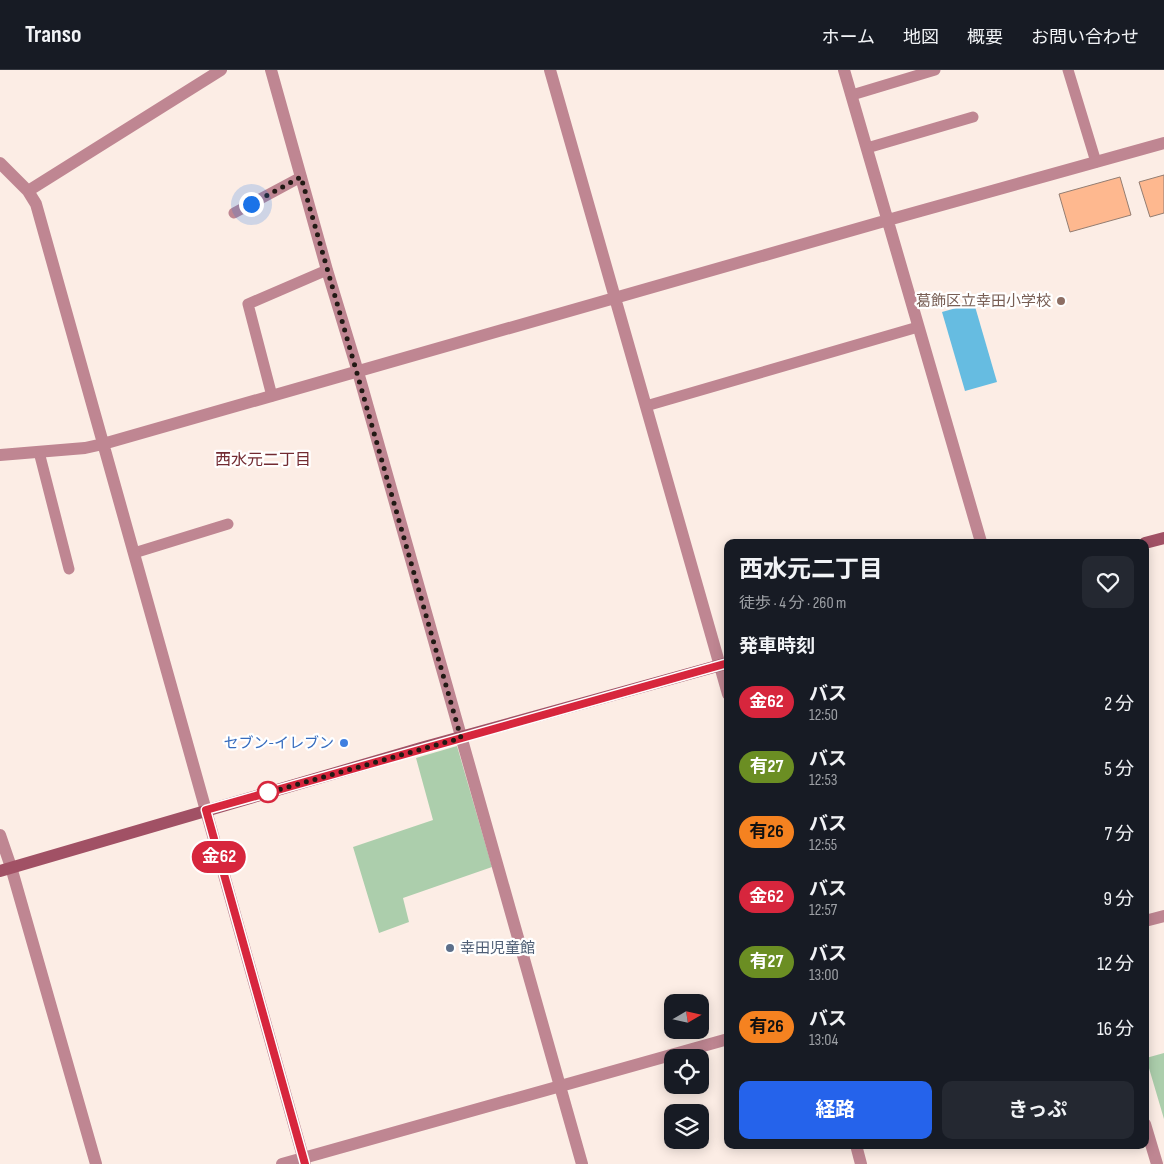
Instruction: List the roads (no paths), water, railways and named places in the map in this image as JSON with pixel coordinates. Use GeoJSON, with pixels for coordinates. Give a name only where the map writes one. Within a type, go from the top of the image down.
{"type":"FeatureCollection","features":[{"type":"Feature","properties":{"kind":"street"},"geometry":{"type":"LineString","coordinates":[[28,191],[221,70]]}},
{"type":"Feature","properties":{"kind":"street"},"geometry":{"type":"LineString","coordinates":[[271,70],[582,1164]]}},
{"type":"Feature","properties":{"kind":"street"},"geometry":{"type":"LineString","coordinates":[[6,869],[206,810],[723,664],[614,299],[550,70]]}},
{"type":"Feature","properties":{"kind":"street"},"geometry":{"type":"LineString","coordinates":[[844,70],[980,539]]}},
{"type":"Feature","properties":{"kind":"street"},"geometry":{"type":"LineString","coordinates":[[0,455],[85,448],[103,444],[1164,143]]}},
{"type":"Feature","properties":{"kind":"street"},"geometry":{"type":"LineString","coordinates":[[0,163],[28,191],[36,204],[304,1161]]}},
{"type":"Feature","properties":{"kind":"street"},"geometry":{"type":"LineString","coordinates":[[1149,542],[1164,538]]}},
{"type":"Feature","properties":{"kind":"street"},"geometry":{"type":"LineString","coordinates":[[0,835],[6,869],[96,1164]]}},
{"type":"Feature","properties":{"kind":"street"},"geometry":{"type":"LineString","coordinates":[[1149,920],[1164,916]]}},
{"type":"Feature","properties":{"kind":"street"},"geometry":{"type":"LineString","coordinates":[[282,1164],[304,1161],[724,1040]]}},
{"type":"Feature","properties":{"kind":"street"},"geometry":{"type":"LineString","coordinates":[[1149,1137],[1157,1164]]}},
{"type":"Feature","properties":{"kind":"street"},"geometry":{"type":"LineString","coordinates":[[857,1149],[861,1164]]}},
{"type":"Feature","properties":{"kind":"lane"},"geometry":{"type":"LineString","coordinates":[[852,95],[934,70]]}},
{"type":"Feature","properties":{"kind":"lane"},"geometry":{"type":"LineString","coordinates":[[1068,70],[1096,162]]}},
{"type":"Feature","properties":{"kind":"lane"},"geometry":{"type":"LineString","coordinates":[[867,148],[973,117]]}},
{"type":"Feature","properties":{"kind":"lane"},"geometry":{"type":"LineString","coordinates":[[234,213],[301,177]]}},
{"type":"Feature","properties":{"kind":"lane"},"geometry":{"type":"LineString","coordinates":[[272,396],[248,304],[327,270]]}},
{"type":"Feature","properties":{"kind":"lane"},"geometry":{"type":"LineString","coordinates":[[646,406],[918,327]]}},
{"type":"Feature","properties":{"kind":"lane"},"geometry":{"type":"LineString","coordinates":[[39,452],[69,569]]}},
{"type":"Feature","properties":{"kind":"lane"},"geometry":{"type":"LineString","coordinates":[[134,553],[228,524]]}},
{"type":"Feature","properties":{"kind":"water"},"geometry":{"type":"Polygon","coordinates":[[[974,303],[997,382],[965,391],[942,312],[974,303]]]}},
{"type":"Feature","properties":{"kind":"place","name":"葛飾区立幸田小学校"},"geometry":{"type":"Point","coordinates":[1061,301]}},
{"type":"Feature","properties":{"kind":"place","name":"セブン-イレブン"},"geometry":{"type":"Point","coordinates":[344,743]}},
{"type":"Feature","properties":{"kind":"place","name":"幸田児童館"},"geometry":{"type":"Point","coordinates":[450,948]}},
{"type":"Feature","properties":{"kind":"district","name":"西水元二丁目"},"geometry":{"type":"Point","coordinates":[263,460]}}]}
